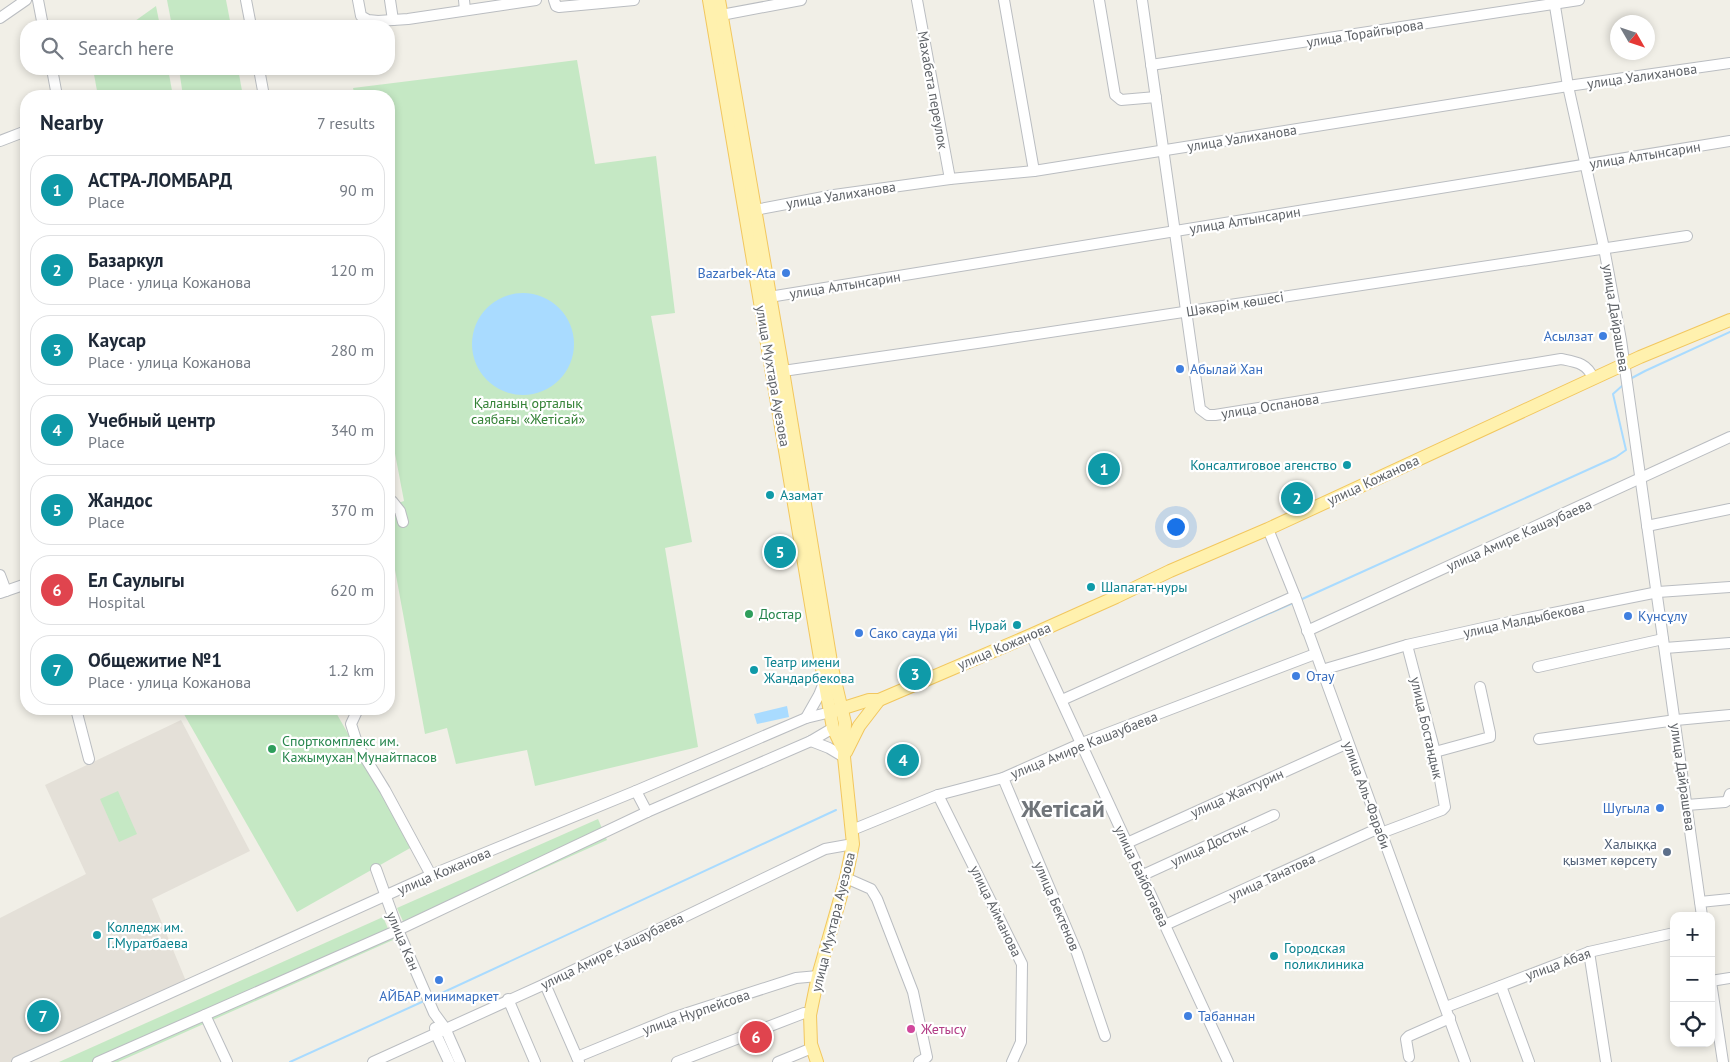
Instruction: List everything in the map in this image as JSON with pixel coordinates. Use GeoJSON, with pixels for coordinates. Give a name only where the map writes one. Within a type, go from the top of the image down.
{"type":"FeatureCollection","features":[{"type":"Feature","properties":{"kind":"main road","name":"улица Мухтара Ауезова"},"geometry":{"type":"LineString","coordinates":[[709,0],[717,15]]}},
{"type":"Feature","properties":{"kind":"main road","name":"улица Мухтара Ауезова"},"geometry":{"type":"LineString","coordinates":[[719,0],[717,15],[830,682],[837,710],[852,830],[853,844],[846,878],[818,976],[810,1015],[812,1048],[817,1062]]}},
{"type":"Feature","properties":{"kind":"main road","name":"улица Мухтара Ауезова"},"geometry":{"type":"LineString","coordinates":[[765,298],[783,371],[830,682]]}},
{"type":"Feature","properties":{"kind":"main road","name":"улица Кожанова"},"geometry":{"type":"LineString","coordinates":[[837,710],[874,700],[1031,635],[1170,571],[1268,529],[1624,364],[1730,320]]}},
{"type":"Feature","properties":{"kind":"main road"},"geometry":{"type":"LineString","coordinates":[[830,682],[848,695],[874,700]]}},
{"type":"Feature","properties":{"kind":"main road","name":"улица Кожанова"},"geometry":{"type":"LineString","coordinates":[[844,754],[858,726],[868,714],[874,700]]}},
{"type":"Feature","properties":{"kind":"main road"},"geometry":{"type":"LineString","coordinates":[[839,725],[868,714]]}},
{"type":"Feature","properties":{"kind":"street"},"geometry":{"type":"LineString","coordinates":[[0,18],[26,0]]}},
{"type":"Feature","properties":{"kind":"street"},"geometry":{"type":"LineString","coordinates":[[38,0],[42,20]]}},
{"type":"Feature","properties":{"kind":"street"},"geometry":{"type":"LineString","coordinates":[[246,0],[250,20]]}},
{"type":"Feature","properties":{"kind":"street"},"geometry":{"type":"LineString","coordinates":[[358,0],[360,14],[368,20]]}},
{"type":"Feature","properties":{"kind":"street"},"geometry":{"type":"LineString","coordinates":[[390,0],[393,20],[428,18],[465,5],[536,0]]}},
{"type":"Feature","properties":{"kind":"street"},"geometry":{"type":"LineString","coordinates":[[556,4],[634,0]]}},
{"type":"Feature","properties":{"kind":"street"},"geometry":{"type":"LineString","coordinates":[[717,15],[801,0]]}},
{"type":"Feature","properties":{"kind":"street","name":"Махабета переулок"},"geometry":{"type":"LineString","coordinates":[[916,0],[950,179]]}},
{"type":"Feature","properties":{"kind":"street"},"geometry":{"type":"LineString","coordinates":[[1004,0],[1034,171]]}},
{"type":"Feature","properties":{"kind":"street"},"geometry":{"type":"LineString","coordinates":[[1098,0],[1115,95],[1121,100],[1156,97]]}},
{"type":"Feature","properties":{"kind":"street","name":"улица Оспанова"},"geometry":{"type":"LineString","coordinates":[[1142,0],[1200,409],[1208,415],[1561,359],[1579,363],[1588,368],[1593,378]]}},
{"type":"Feature","properties":{"kind":"street","name":"улица Торайгырова"},"geometry":{"type":"LineString","coordinates":[[1151,65],[1554,2],[1580,0]]}},
{"type":"Feature","properties":{"kind":"street","name":"улица Дайрашева"},"geometry":{"type":"LineString","coordinates":[[1554,2],[1568,86],[1604,248],[1621,340],[1676,720],[1701,912]]}},
{"type":"Feature","properties":{"kind":"street","name":"улица Уалиханова"},"geometry":{"type":"LineString","coordinates":[[749,211],[834,195],[950,179],[1034,171],[1568,86],[1730,63]]}},
{"type":"Feature","properties":{"kind":"street"},"geometry":{"type":"LineString","coordinates":[[53,75],[56,90]]}},
{"type":"Feature","properties":{"kind":"street"},"geometry":{"type":"LineString","coordinates":[[260,75],[263,90]]}},
{"type":"Feature","properties":{"kind":"street"},"geometry":{"type":"LineString","coordinates":[[0,141],[20,133]]}},
{"type":"Feature","properties":{"kind":"street","name":"улица Алтынсарин"},"geometry":{"type":"LineString","coordinates":[[765,298],[1730,141]]}},
{"type":"Feature","properties":{"kind":"street","name":"Шәкәрім көшесі"},"geometry":{"type":"LineString","coordinates":[[783,371],[1687,236]]}},
{"type":"Feature","properties":{"kind":"street","name":"улица Амире Кашаубаева"},"geometry":{"type":"LineString","coordinates":[[1308,631],[1730,437]]}},
{"type":"Feature","properties":{"kind":"street"},"geometry":{"type":"LineString","coordinates":[[395,504],[403,522]]}},
{"type":"Feature","properties":{"kind":"street"},"geometry":{"type":"LineString","coordinates":[[1647,526],[1730,509]]}},
{"type":"Feature","properties":{"kind":"street","name":"улица Аль-Фараби"},"geometry":{"type":"LineString","coordinates":[[1268,529],[1308,631],[1465,1062]]}},
{"type":"Feature","properties":{"kind":"street"},"geometry":{"type":"LineString","coordinates":[[0,575],[3,592],[20,586]]}},
{"type":"Feature","properties":{"kind":"street","name":"улица Малдыбекова"},"geometry":{"type":"LineString","coordinates":[[1322,670],[1407,645],[1523,619],[1658,592],[1730,587]]}},
{"type":"Feature","properties":{"kind":"street"},"geometry":{"type":"LineString","coordinates":[[1062,700],[1295,596]]}},
{"type":"Feature","properties":{"kind":"street","name":"улица Байботаева"},"geometry":{"type":"LineString","coordinates":[[1031,635],[1228,1062]]}},
{"type":"Feature","properties":{"kind":"street"},"geometry":{"type":"LineString","coordinates":[[1538,667],[1664,644],[1730,643]]}},
{"type":"Feature","properties":{"kind":"street","name":"улица Бостандык"},"geometry":{"type":"LineString","coordinates":[[1407,645],[1435,752],[1445,808],[1442,810]]}},
{"type":"Feature","properties":{"kind":"street","name":"улица Амире Кашаубаева"},"geometry":{"type":"LineString","coordinates":[[852,830],[938,795],[1004,778],[1082,744],[1315,654]]}},
{"type":"Feature","properties":{"kind":"street"},"geometry":{"type":"LineString","coordinates":[[806,718],[819,695],[830,682]]}},
{"type":"Feature","properties":{"kind":"street"},"geometry":{"type":"LineString","coordinates":[[1435,752],[1490,737],[1480,687]]}},
{"type":"Feature","properties":{"kind":"street","name":"улица Кожанова"},"geometry":{"type":"LineString","coordinates":[[17,1062],[431,875],[636,791],[806,718],[837,710]]}},
{"type":"Feature","properties":{"kind":"street"},"geometry":{"type":"LineString","coordinates":[[78,715],[89,759]]}},
{"type":"Feature","properties":{"kind":"street"},"geometry":{"type":"LineString","coordinates":[[356,715],[352,724],[358,746],[385,790],[431,875]]}},
{"type":"Feature","properties":{"kind":"street"},"geometry":{"type":"LineString","coordinates":[[1539,739],[1676,720],[1730,715]]}},
{"type":"Feature","properties":{"kind":"street"},"geometry":{"type":"LineString","coordinates":[[98,1062],[398,930],[647,812],[811,741],[839,725]]}},
{"type":"Feature","properties":{"kind":"street"},"geometry":{"type":"LineString","coordinates":[[811,741],[844,754]]}},
{"type":"Feature","properties":{"kind":"street","name":"улица Жантурин"},"geometry":{"type":"LineString","coordinates":[[1127,843],[1348,743]]}},
{"type":"Feature","properties":{"kind":"street","name":"улица Бектенов"},"geometry":{"type":"LineString","coordinates":[[1004,778],[1077,953],[1105,1036]]}},
{"type":"Feature","properties":{"kind":"street"},"geometry":{"type":"LineString","coordinates":[[636,791],[647,812]]}},
{"type":"Feature","properties":{"kind":"street"},"geometry":{"type":"LineString","coordinates":[[1687,805],[1725,802],[1730,794]]}},
{"type":"Feature","properties":{"kind":"street","name":"улица Айманова"},"geometry":{"type":"LineString","coordinates":[[938,795],[1022,964],[1021,1042],[1012,1062]]}},
{"type":"Feature","properties":{"kind":"street","name":"улица Танатова"},"geometry":{"type":"LineString","coordinates":[[1165,925],[1380,830],[1442,810]]}},
{"type":"Feature","properties":{"kind":"street","name":"улица Достык"},"geometry":{"type":"LineString","coordinates":[[1143,875],[1274,815]]}},
{"type":"Feature","properties":{"kind":"street","name":"улица Амире Кашаубаева"},"geometry":{"type":"LineString","coordinates":[[373,1062],[508,999],[545,984],[824,849],[853,844]]}},
{"type":"Feature","properties":{"kind":"street","name":"улица Кан"},"geometry":{"type":"LineString","coordinates":[[376,870],[398,930],[434,1012],[449,1062]]}},
{"type":"Feature","properties":{"kind":"street"},"geometry":{"type":"LineString","coordinates":[[846,878],[872,889],[877,899],[913,992],[927,1057],[919,1062]]}},
{"type":"Feature","properties":{"kind":"street"},"geometry":{"type":"LineString","coordinates":[[1700,902],[1730,899]]}},
{"type":"Feature","properties":{"kind":"street","name":"улица Абая"},"geometry":{"type":"LineString","coordinates":[[1446,1007],[1589,952],[1670,934]]}},
{"type":"Feature","properties":{"kind":"street"},"geometry":{"type":"LineString","coordinates":[[1589,952],[1606,1062]]}},
{"type":"Feature","properties":{"kind":"street","name":"улица Нурпейсова"},"geometry":{"type":"LineString","coordinates":[[578,1060],[672,1018],[796,978],[818,976]]}},
{"type":"Feature","properties":{"kind":"street"},"geometry":{"type":"LineString","coordinates":[[1715,981],[1730,978]]}},
{"type":"Feature","properties":{"kind":"street"},"geometry":{"type":"LineString","coordinates":[[545,984],[578,1060]]}},
{"type":"Feature","properties":{"kind":"street"},"geometry":{"type":"LineString","coordinates":[[1501,986],[1529,1062]]}},
{"type":"Feature","properties":{"kind":"street"},"geometry":{"type":"LineString","coordinates":[[508,999],[535,1062]]}},
{"type":"Feature","properties":{"kind":"street"},"geometry":{"type":"LineString","coordinates":[[1714,1002],[1723,1062]]}},
{"type":"Feature","properties":{"kind":"street"},"geometry":{"type":"LineString","coordinates":[[677,1062],[804,1013],[810,1015]]}},
{"type":"Feature","properties":{"kind":"street"},"geometry":{"type":"LineString","coordinates":[[205,1016],[227,1062]]}},
{"type":"Feature","properties":{"kind":"street"},"geometry":{"type":"LineString","coordinates":[[1409,1057],[1406,1042],[1409,1036],[1450,1018]]}},
{"type":"Feature","properties":{"kind":"street","name":"улица Кан"},"geometry":{"type":"LineString","coordinates":[[440,1031],[460,1062]]}},
{"type":"Feature","properties":{"kind":"street"},"geometry":{"type":"LineString","coordinates":[[778,1062],[812,1048]]}},
{"type":"Feature","properties":{"kind":"shaded area"},"geometry":{"type":"Polygon","coordinates":[[[181,720],[250,851],[152,899],[188,986],[16,1062],[0,1062],[0,918],[86,874],[45,785],[181,720]]]}},
{"type":"Feature","properties":{"kind":"green space"},"geometry":{"type":"Polygon","coordinates":[[[167,0],[226,0],[230,20],[171,20],[167,0]]]}},
{"type":"Feature","properties":{"kind":"green space"},"geometry":{"type":"Polygon","coordinates":[[[156,6],[159,20],[136,20],[156,6]]]}},
{"type":"Feature","properties":{"kind":"green space","name":"Қаланың орталық саябағы «Жетісай»"},"geometry":{"type":"Polygon","coordinates":[[[577,60],[595,164],[656,156],[675,313],[651,316],[692,542],[665,548],[698,747],[535,786],[527,750],[456,764],[447,728],[425,734],[395,570],[395,504],[404,501],[395,454],[395,90],[354,90],[353,88],[577,60]]]}},
{"type":"Feature","properties":{"kind":"green space"},"geometry":{"type":"Polygon","coordinates":[[[94,75],[169,75],[172,90],[97,90],[94,75]]]}},
{"type":"Feature","properties":{"kind":"green space"},"geometry":{"type":"Polygon","coordinates":[[[180,75],[239,75],[242,90],[182,90],[180,75]]]}},
{"type":"Feature","properties":{"kind":"green space"},"geometry":{"type":"Polygon","coordinates":[[[184,715],[337,715],[412,847],[297,912],[184,715]]]}},
{"type":"Feature","properties":{"kind":"green space"},"geometry":{"type":"Polygon","coordinates":[[[118,791],[137,834],[119,842],[100,799],[118,791]]]}},
{"type":"Feature","properties":{"kind":"green space"},"geometry":{"type":"Polygon","coordinates":[[[598,819],[607,840],[407,930],[397,908],[598,819]]]}},
{"type":"Feature","properties":{"kind":"green space"},"geometry":{"type":"Polygon","coordinates":[[[383,917],[393,940],[118,1062],[59,1062],[383,917]]]}},
{"type":"Feature","properties":{"kind":"water"},"geometry":{"type":"Polygon","coordinates":[[[523,293],[542,297],[559,308],[570,325],[574,344],[570,363],[559,380],[542,391],[523,395],[504,391],[487,380],[476,363],[472,344],[476,325],[487,308],[504,297],[523,293]]]}},
{"type":"Feature","properties":{"kind":"water"},"geometry":{"type":"Polygon","coordinates":[[[787,706],[789,717],[757,724],[754,714],[787,706]]]}},
{"type":"Feature","properties":{"kind":"waterway"},"geometry":{"type":"LineString","coordinates":[[1630,379],[1730,332]]}},
{"type":"Feature","properties":{"kind":"waterway"},"geometry":{"type":"LineString","coordinates":[[1300,600],[1616,457],[1626,450],[1613,394],[1623,385]]}},
{"type":"Feature","properties":{"kind":"waterway"},"geometry":{"type":"LineString","coordinates":[[1167,658],[1293,603]]}},
{"type":"Feature","properties":{"kind":"waterway"},"geometry":{"type":"LineString","coordinates":[[431,998],[836,810]]}},
{"type":"Feature","properties":{"kind":"waterway"},"geometry":{"type":"LineString","coordinates":[[290,1062],[424,1001]]}},
{"type":"Feature","properties":{"kind":"place","name":"Bazarbek-Ata"},"geometry":{"type":"Point","coordinates":[786,273]}},
{"type":"Feature","properties":{"kind":"place","name":"Асылзат"},"geometry":{"type":"Point","coordinates":[1603,336]}},
{"type":"Feature","properties":{"kind":"place","name":"Абылай Хан"},"geometry":{"type":"Point","coordinates":[1180,369]}},
{"type":"Feature","properties":{"kind":"place","name":"Консалтиговое агенство"},"geometry":{"type":"Point","coordinates":[1347,465]}},
{"type":"Feature","properties":{"kind":"place","name":"АСТРА-ЛОМБАРД"},"geometry":{"type":"Point","coordinates":[1104,469]}},
{"type":"Feature","properties":{"kind":"place","name":"Азамат"},"geometry":{"type":"Point","coordinates":[770,495]}},
{"type":"Feature","properties":{"kind":"place","name":"Базаркул"},"geometry":{"type":"Point","coordinates":[1297,498]}},
{"type":"Feature","properties":{"kind":"place","name":"Жандос"},"geometry":{"type":"Point","coordinates":[780,552]}},
{"type":"Feature","properties":{"kind":"place","name":"Шапагат-нуры"},"geometry":{"type":"Point","coordinates":[1091,587]}},
{"type":"Feature","properties":{"kind":"place","name":"Достар"},"geometry":{"type":"Point","coordinates":[749,614]}},
{"type":"Feature","properties":{"kind":"place","name":"Кунсұлу"},"geometry":{"type":"Point","coordinates":[1628,616]}},
{"type":"Feature","properties":{"kind":"place","name":"Нурай"},"geometry":{"type":"Point","coordinates":[1017,625]}},
{"type":"Feature","properties":{"kind":"place","name":"Сако сауда үйі"},"geometry":{"type":"Point","coordinates":[859,633]}},
{"type":"Feature","properties":{"kind":"place","name":"Театр имени Жандарбекова"},"geometry":{"type":"Point","coordinates":[754,670]}},
{"type":"Feature","properties":{"kind":"place","name":"Каусар"},"geometry":{"type":"Point","coordinates":[915,674]}},
{"type":"Feature","properties":{"kind":"place","name":"Отау"},"geometry":{"type":"Point","coordinates":[1296,676]}},
{"type":"Feature","properties":{"kind":"place","name":"Спорткомплекс им. Кажымухан Мунайтпасов"},"geometry":{"type":"Point","coordinates":[272,749]}},
{"type":"Feature","properties":{"kind":"place","name":"Учебный центр"},"geometry":{"type":"Point","coordinates":[903,760]}},
{"type":"Feature","properties":{"kind":"place","name":"Шугыла"},"geometry":{"type":"Point","coordinates":[1660,808]}},
{"type":"Feature","properties":{"kind":"place","name":"Халыққа қызмет көрсету"},"geometry":{"type":"Point","coordinates":[1667,852]}},
{"type":"Feature","properties":{"kind":"place","name":"Колледж им. Г.Муратбаева"},"geometry":{"type":"Point","coordinates":[97,935]}},
{"type":"Feature","properties":{"kind":"place","name":"Городская поликлиника"},"geometry":{"type":"Point","coordinates":[1274,956]}},
{"type":"Feature","properties":{"kind":"place","name":"АЙБАР минимаркет"},"geometry":{"type":"Point","coordinates":[439,980]}},
{"type":"Feature","properties":{"kind":"place","name":"Общежитие №1"},"geometry":{"type":"Point","coordinates":[43,1016]}},
{"type":"Feature","properties":{"kind":"place","name":"Табаннан"},"geometry":{"type":"Point","coordinates":[1188,1016]}},
{"type":"Feature","properties":{"kind":"place","name":"Жетысу"},"geometry":{"type":"Point","coordinates":[911,1029]}},
{"type":"Feature","properties":{"kind":"place","name":"Ел Саулыгы"},"geometry":{"type":"Point","coordinates":[756,1037]}},
{"type":"Feature","properties":{"kind":"district","name":"Жетісай"},"geometry":{"type":"Point","coordinates":[1063,809]}}]}
